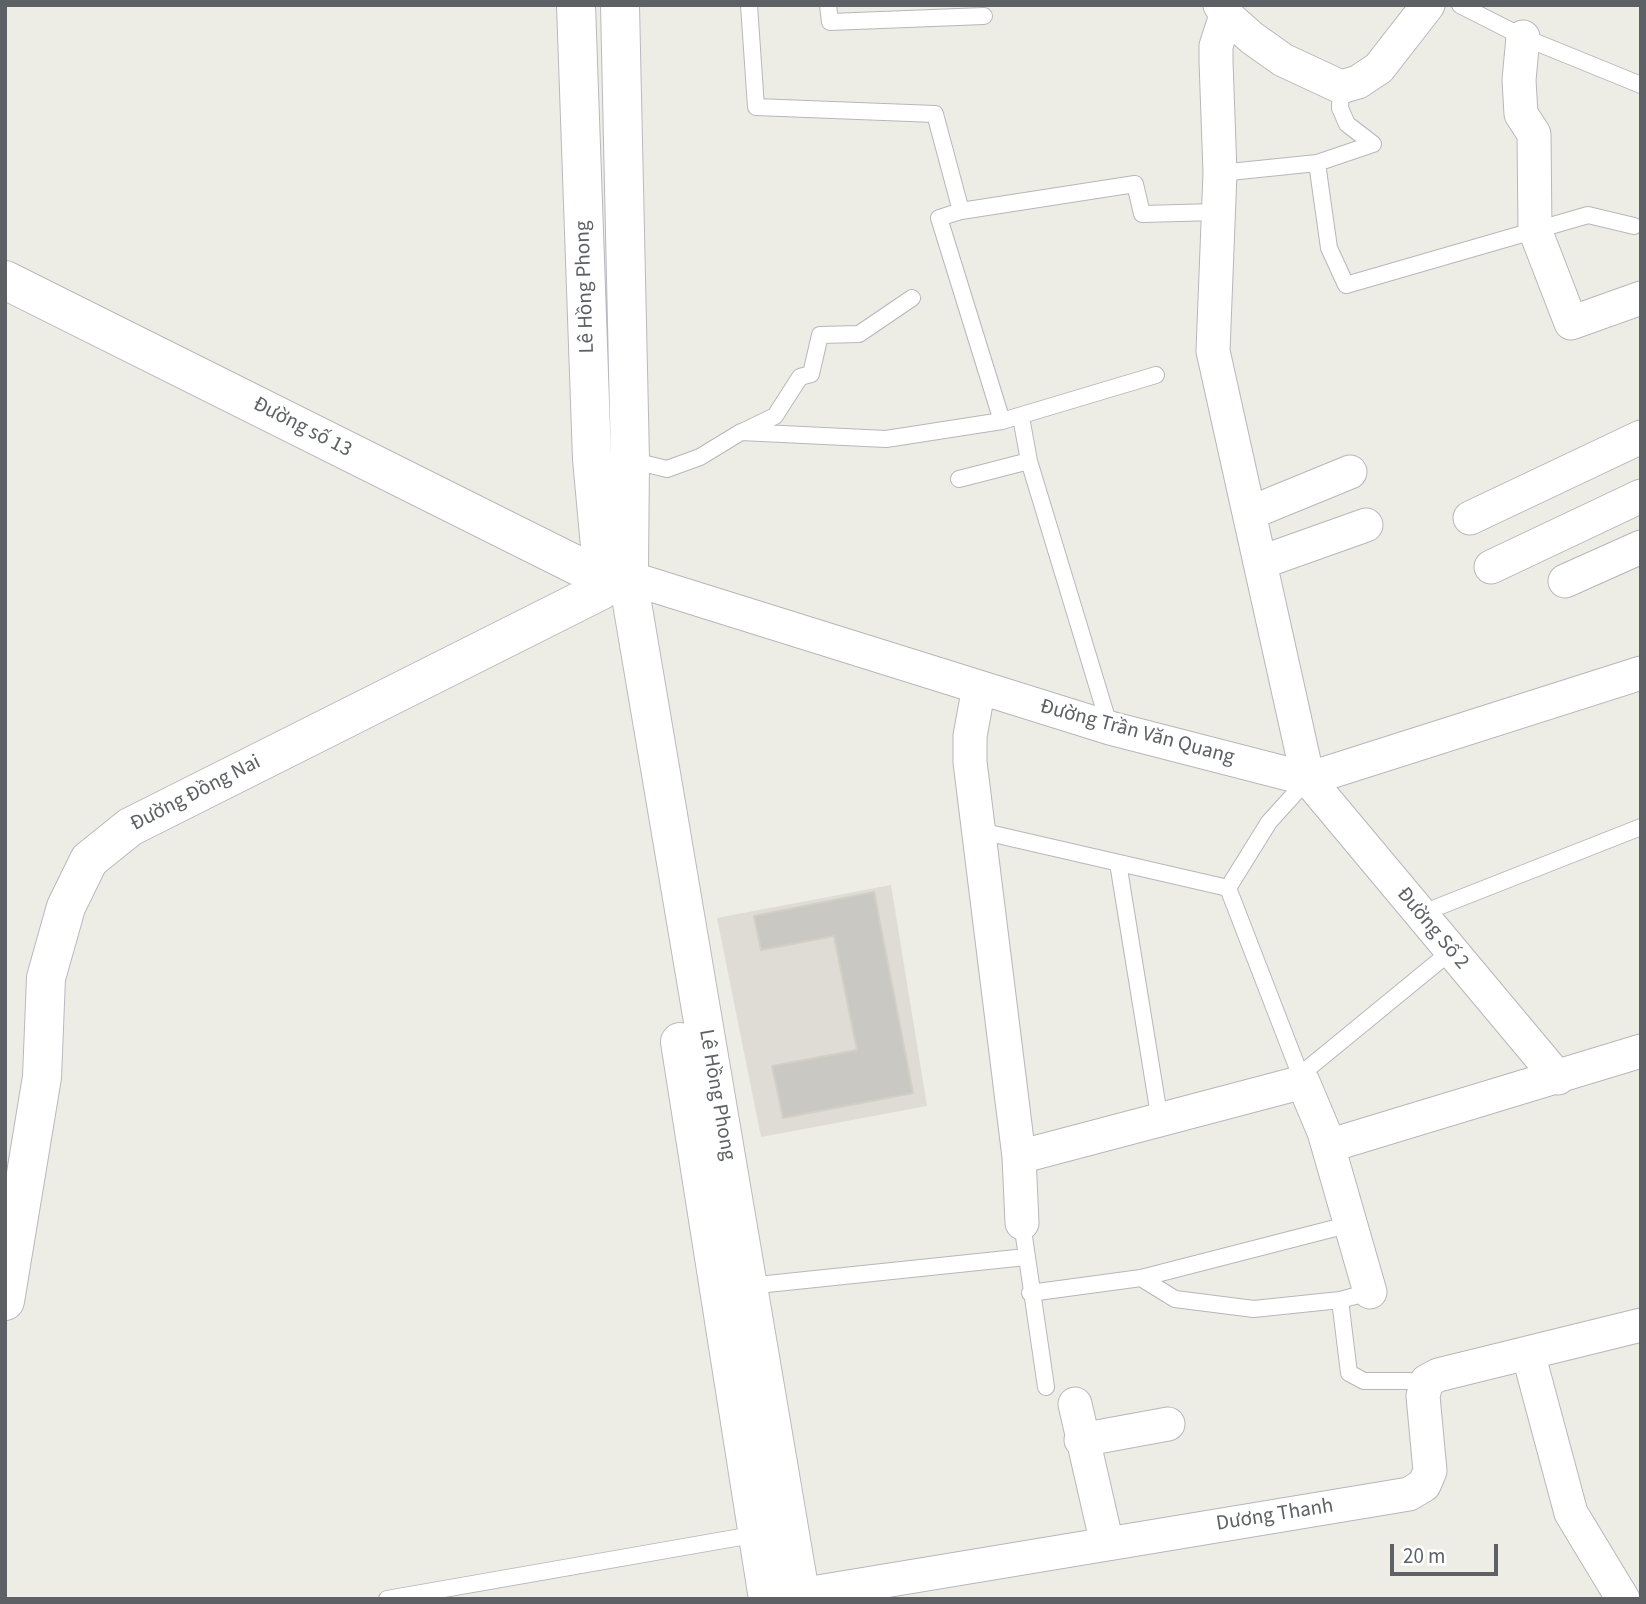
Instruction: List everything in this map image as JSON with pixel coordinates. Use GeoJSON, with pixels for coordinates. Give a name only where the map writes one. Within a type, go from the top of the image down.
{"type":"FeatureCollection","features":[{"type":"Feature","properties":{"kind":"main road","name":"Lê Hồng Phong"},"geometry":{"type":"LineString","coordinates":[[576,5],[592,458],[748,1286],[788,1598]]}},
{"type":"Feature","properties":{"kind":"main road","name":"Lê Hồng Phong"},"geometry":{"type":"LineString","coordinates":[[620,5],[630,460],[614,582],[758,1534],[788,1598]]}},
{"type":"Feature","properties":{"kind":"main road","name":"Đường số 13"},"geometry":{"type":"LineString","coordinates":[[5,280],[614,582]]}},
{"type":"Feature","properties":{"kind":"main road","name":"Đường Đồng Nai"},"geometry":{"type":"LineString","coordinates":[[5,1301],[42,1077],[46,978],[65,907],[89,860],[130,827],[614,582]]}},
{"type":"Feature","properties":{"kind":"street"},"geometry":{"type":"LineString","coordinates":[[1223,10],[1252,38],[1283,60],[1341,88],[1358,82],[1378,68],[1428,5]]}},
{"type":"Feature","properties":{"kind":"street"},"geometry":{"type":"LineString","coordinates":[[1223,10],[1216,46],[1220,173],[1213,351],[1262,562],[1308,779],[1641,673]]}},
{"type":"Feature","properties":{"kind":"street"},"geometry":{"type":"LineString","coordinates":[[1522,37],[1521,114],[1534,134],[1535,230],[1571,323],[1641,298]]}},
{"type":"Feature","properties":{"kind":"street"},"geometry":{"type":"LineString","coordinates":[[1470,518],[1641,437]]}},
{"type":"Feature","properties":{"kind":"street"},"geometry":{"type":"LineString","coordinates":[[1250,513],[1350,472]]}},
{"type":"Feature","properties":{"kind":"street"},"geometry":{"type":"LineString","coordinates":[[1491,567],[1641,496]]}},
{"type":"Feature","properties":{"kind":"street"},"geometry":{"type":"LineString","coordinates":[[1262,562],[1366,525]]}},
{"type":"Feature","properties":{"kind":"street"},"geometry":{"type":"LineString","coordinates":[[1565,581],[1641,547]]}},
{"type":"Feature","properties":{"kind":"street","name":"Đường Trần Văn Quang"},"geometry":{"type":"LineString","coordinates":[[614,582],[979,687],[1110,728],[1308,779]]}},
{"type":"Feature","properties":{"kind":"street"},"geometry":{"type":"LineString","coordinates":[[979,687],[970,736],[976,830],[1019,1157],[1022,1223]]}},
{"type":"Feature","properties":{"kind":"street","name":"Đường Số 2"},"geometry":{"type":"LineString","coordinates":[[1308,779],[1558,1078]]}},
{"type":"Feature","properties":{"kind":"street"},"geometry":{"type":"LineString","coordinates":[[1328,1146],[1641,1051]]}},
{"type":"Feature","properties":{"kind":"street"},"geometry":{"type":"LineString","coordinates":[[1019,1157],[1160,1121],[1302,1079],[1328,1146],[1352,1224],[1355,1296]]}},
{"type":"Feature","properties":{"kind":"street"},"geometry":{"type":"LineString","coordinates":[[1427,1381],[1438,1375],[1641,1325]]}},
{"type":"Feature","properties":{"kind":"street"},"geometry":{"type":"LineString","coordinates":[[1528,1353],[1571,1513],[1623,1599]]}},
{"type":"Feature","properties":{"kind":"street","name":"Dương Thanh"},"geometry":{"type":"LineString","coordinates":[[788,1598],[1409,1493],[1424,1485],[1430,1471],[1423,1395],[1427,1381]]}},
{"type":"Feature","properties":{"kind":"street"},"geometry":{"type":"LineString","coordinates":[[1075,1405],[1107,1544]]}},
{"type":"Feature","properties":{"kind":"street"},"geometry":{"type":"LineString","coordinates":[[1081,1440],[1168,1424]]}},
{"type":"Feature","properties":{"kind":"lane"},"geometry":{"type":"LineString","coordinates":[[749,5],[756,107],[935,114],[961,211]]}},
{"type":"Feature","properties":{"kind":"lane"},"geometry":{"type":"LineString","coordinates":[[828,5],[830,22],[984,16]]}},
{"type":"Feature","properties":{"kind":"lane"},"geometry":{"type":"LineString","coordinates":[[1460,5],[1522,37],[1641,85]]}},
{"type":"Feature","properties":{"kind":"lane"},"geometry":{"type":"LineString","coordinates":[[1220,173],[1317,163],[1373,144],[1347,124],[1340,108],[1341,88]]}},
{"type":"Feature","properties":{"kind":"lane"},"geometry":{"type":"LineString","coordinates":[[1317,163],[1329,248],[1346,285],[1588,215],[1634,226]]}},
{"type":"Feature","properties":{"kind":"lane"},"geometry":{"type":"LineString","coordinates":[[1002,421],[939,218],[961,211],[1135,184],[1142,214],[1217,212]]}},
{"type":"Feature","properties":{"kind":"lane"},"geometry":{"type":"LineString","coordinates":[[630,460],[667,469],[700,457],[741,432],[775,416],[800,377],[811,374],[820,335],[859,334],[912,298]]}},
{"type":"Feature","properties":{"kind":"lane"},"geometry":{"type":"LineString","coordinates":[[741,432],[886,439],[1021,417],[1156,375]]}},
{"type":"Feature","properties":{"kind":"lane"},"geometry":{"type":"LineString","coordinates":[[1021,417],[1029,461],[1110,728]]}},
{"type":"Feature","properties":{"kind":"lane"},"geometry":{"type":"LineString","coordinates":[[960,480],[1029,461]]}},
{"type":"Feature","properties":{"kind":"lane"},"geometry":{"type":"LineString","coordinates":[[1228,888],[1269,822],[1308,779]]}},
{"type":"Feature","properties":{"kind":"lane"},"geometry":{"type":"LineString","coordinates":[[1420,914],[1641,827]]}},
{"type":"Feature","properties":{"kind":"lane"},"geometry":{"type":"LineString","coordinates":[[976,830],[1228,888]]}},
{"type":"Feature","properties":{"kind":"lane"},"geometry":{"type":"LineString","coordinates":[[1118,863],[1160,1121]]}},
{"type":"Feature","properties":{"kind":"lane"},"geometry":{"type":"LineString","coordinates":[[1228,888],[1302,1079],[1450,951]]}},
{"type":"Feature","properties":{"kind":"lane"},"geometry":{"type":"LineString","coordinates":[[1022,1223],[1030,1293],[1046,1387]]}},
{"type":"Feature","properties":{"kind":"lane"},"geometry":{"type":"LineString","coordinates":[[1030,1293],[1141,1278],[1352,1224]]}},
{"type":"Feature","properties":{"kind":"lane"},"geometry":{"type":"LineString","coordinates":[[748,1286],[1026,1257]]}},
{"type":"Feature","properties":{"kind":"lane"},"geometry":{"type":"LineString","coordinates":[[1141,1278],[1175,1299],[1255,1310],[1355,1296],[1349,1373],[1364,1381],[1427,1381]]}},
{"type":"Feature","properties":{"kind":"lane"},"geometry":{"type":"LineString","coordinates":[[387,1599],[758,1534]]}},
{"type":"Feature","properties":{"kind":"shaded area"},"geometry":{"type":"Polygon","coordinates":[[[891,885],[927,1106],[761,1137],[717,918],[891,885]]]}},
{"type":"Feature","properties":{"kind":"building"},"geometry":{"type":"Polygon","coordinates":[[[874,892],[913,1093],[783,1118],[772,1066],[857,1050],[834,936],[761,950],[754,916],[874,892]]]}}]}
